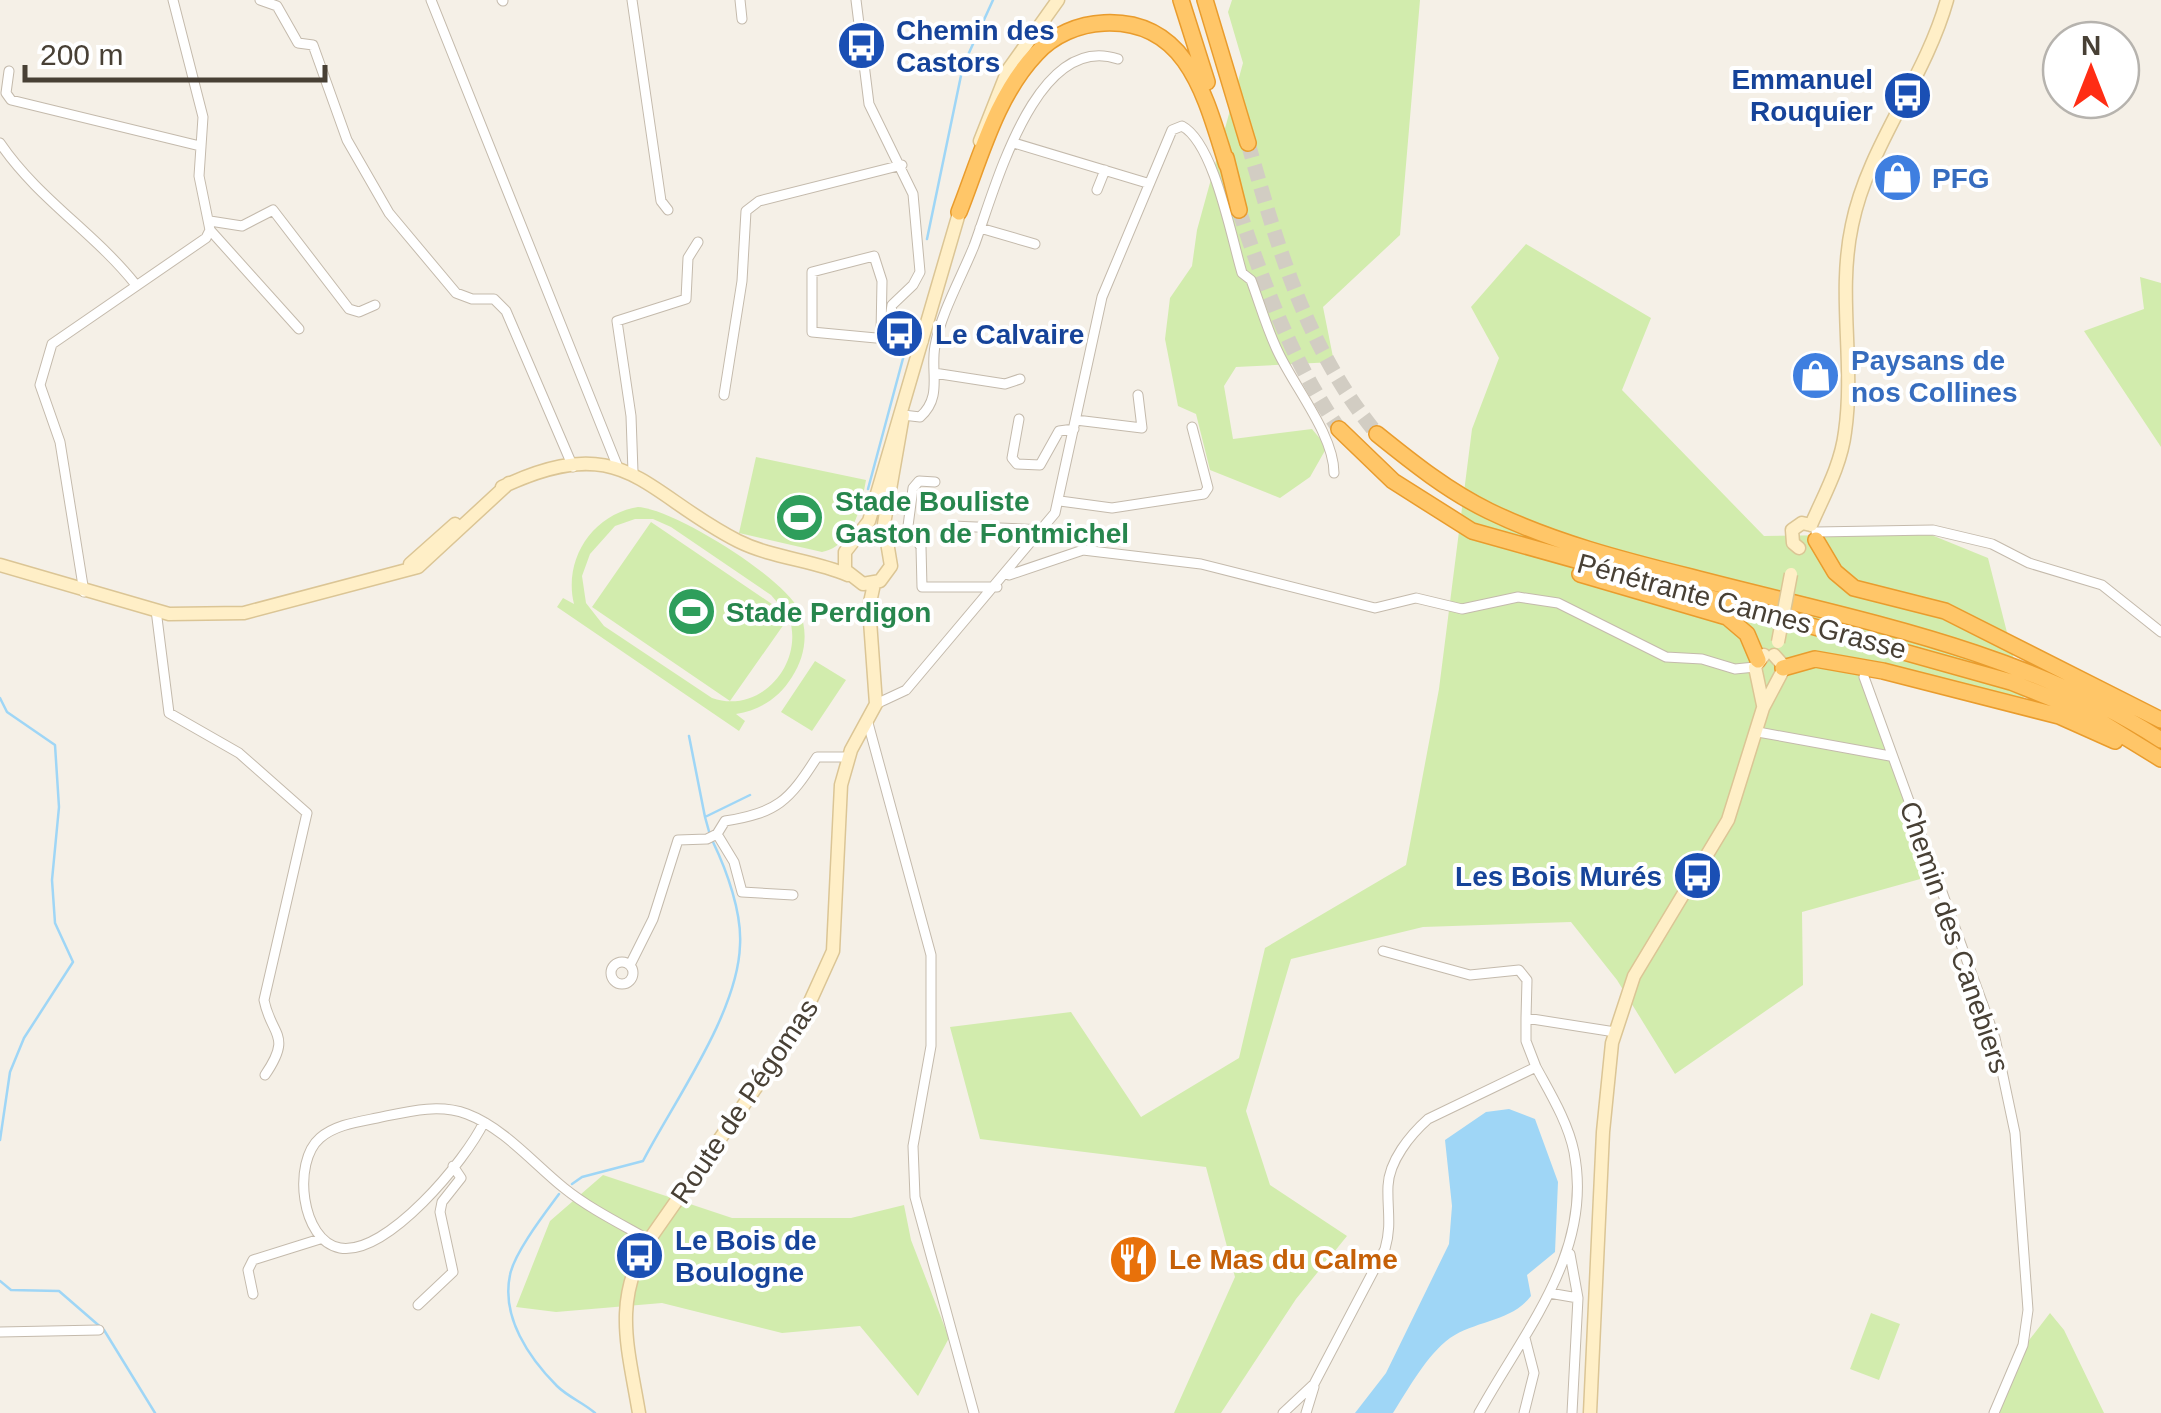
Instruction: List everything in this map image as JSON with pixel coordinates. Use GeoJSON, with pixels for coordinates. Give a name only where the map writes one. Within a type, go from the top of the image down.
{"type":"FeatureCollection","features":[{"type":"Feature","properties":{"kind":"highway"},"geometry":{"type":"LineString","coordinates":[[1181,0],[1239,210]]}},
{"type":"Feature","properties":{"kind":"highway"},"geometry":{"type":"LineString","coordinates":[[1204,0],[1248,143]]}},
{"type":"Feature","properties":{"kind":"highway"},"geometry":{"type":"LineString","coordinates":[[959,212],[993,126],[1028,64],[1056,37],[1093,24],[1122,24],[1147,30],[1182,52],[1198,78],[1227,165]]}},
{"type":"Feature","properties":{"kind":"highway","name":"Pénétrante Cannes Grasse"},"geometry":{"type":"LineString","coordinates":[[1339,429],[1392,481],[1430,508],[1512,546],[1873,640],[2011,682],[2082,711],[2161,762]]}},
{"type":"Feature","properties":{"kind":"highway","name":"Pénétrante Cannes Grasse"},"geometry":{"type":"LineString","coordinates":[[1378,434],[1447,486],[1524,527],[1608,556],[1942,642],[2017,667],[2086,697],[2161,740]]}},
{"type":"Feature","properties":{"kind":"highway"},"geometry":{"type":"LineString","coordinates":[[1814,532],[1835,572],[1854,588],[1945,611],[2161,720]]}},
{"type":"Feature","properties":{"kind":"highway"},"geometry":{"type":"LineString","coordinates":[[1512,546],[1537,562],[1727,617],[1747,634],[1769,664],[1833,660],[2009,703],[2059,716],[2161,762]]}},
{"type":"Feature","properties":{"kind":"main road"},"geometry":{"type":"LineString","coordinates":[[827,566],[843,558],[870,520],[994,97],[1023,46],[1058,0]]}},
{"type":"Feature","properties":{"kind":"main road"},"geometry":{"type":"LineString","coordinates":[[1814,532],[1798,524],[1792,530],[1792,543],[1807,548],[1814,532],[1845,434],[1844,286],[1852,224],[1863,185],[1934,42],[1946,0]]}},
{"type":"Feature","properties":{"kind":"main road"},"geometry":{"type":"LineString","coordinates":[[0,565],[156,610],[193,616],[244,613],[418,567],[509,483],[574,467],[617,465],[738,541],[874,584],[891,566],[884,544],[903,415]]}},
{"type":"Feature","properties":{"kind":"main road"},"geometry":{"type":"LineString","coordinates":[[859,538],[872,537],[884,544]]}},
{"type":"Feature","properties":{"kind":"main road"},"geometry":{"type":"LineString","coordinates":[[1590,1413],[1606,1085],[1614,1032],[1634,976],[1728,820],[1758,732],[1769,664],[1799,548]]}},
{"type":"Feature","properties":{"kind":"main road"},"geometry":{"type":"LineString","coordinates":[[843,558],[853,579]]}},
{"type":"Feature","properties":{"kind":"main road","name":"Route de Pégomas"},"geometry":{"type":"LineString","coordinates":[[853,579],[869,607]]}},
{"type":"Feature","properties":{"kind":"main road","name":"Route de Pégomas"},"geometry":{"type":"LineString","coordinates":[[639,1413],[624,1312],[630,1274],[649,1240],[799,1026],[824,976],[836,927],[839,810],[849,757],[876,704],[869,607],[874,584]]}},
{"type":"Feature","properties":{"kind":"street"},"geometry":{"type":"LineString","coordinates":[[173,0],[203,117],[199,176],[210,226],[299,329]]}},
{"type":"Feature","properties":{"kind":"street"},"geometry":{"type":"LineString","coordinates":[[260,0],[277,6],[286,16],[291,38],[313,45],[347,140],[389,213],[456,293],[472,299],[494,298],[506,311],[574,467]]}},
{"type":"Feature","properties":{"kind":"street"},"geometry":{"type":"LineString","coordinates":[[431,0],[617,465]]}},
{"type":"Feature","properties":{"kind":"street"},"geometry":{"type":"LineString","coordinates":[[632,0],[661,201],[668,210]]}},
{"type":"Feature","properties":{"kind":"street"},"geometry":{"type":"LineString","coordinates":[[740,0],[742,19]]}},
{"type":"Feature","properties":{"kind":"street"},"geometry":{"type":"LineString","coordinates":[[856,0],[869,104],[913,194],[920,263],[913,285],[892,305],[894,327]]}},
{"type":"Feature","properties":{"kind":"street"},"geometry":{"type":"LineString","coordinates":[[903,415],[920,417],[929,410],[935,345],[1025,116],[1060,71],[1090,56],[1118,60]]}},
{"type":"Feature","properties":{"kind":"street"},"geometry":{"type":"LineString","coordinates":[[9,71],[6,93],[11,100],[200,146]]}},
{"type":"Feature","properties":{"kind":"street"},"geometry":{"type":"LineString","coordinates":[[876,704],[906,690],[1044,530],[1060,501],[1102,297],[1172,130],[1182,126],[1194,132],[1208,162],[1242,273],[1251,280],[1277,350],[1310,415],[1334,450],[1334,473]]}},
{"type":"Feature","properties":{"kind":"street"},"geometry":{"type":"LineString","coordinates":[[1014,143],[1147,183]]}},
{"type":"Feature","properties":{"kind":"street"},"geometry":{"type":"LineString","coordinates":[[0,144],[24,178],[121,266],[136,285]]}},
{"type":"Feature","properties":{"kind":"street"},"geometry":{"type":"LineString","coordinates":[[724,395],[742,281],[746,210],[759,202],[902,166]]}},
{"type":"Feature","properties":{"kind":"street"},"geometry":{"type":"LineString","coordinates":[[1097,190],[1104,170]]}},
{"type":"Feature","properties":{"kind":"street"},"geometry":{"type":"LineString","coordinates":[[210,226],[242,226],[273,210],[349,309],[359,312],[375,306]]}},
{"type":"Feature","properties":{"kind":"street"},"geometry":{"type":"LineString","coordinates":[[84,592],[60,442],[40,384],[41,369],[52,344],[206,238],[210,226]]}},
{"type":"Feature","properties":{"kind":"street"},"geometry":{"type":"LineString","coordinates":[[980,228],[1034,244]]}},
{"type":"Feature","properties":{"kind":"street"},"geometry":{"type":"LineString","coordinates":[[633,472],[631,416],[617,321],[686,299],[688,258],[698,242]]}},
{"type":"Feature","properties":{"kind":"street"},"geometry":{"type":"LineString","coordinates":[[881,333],[882,281],[874,256],[812,272],[812,332],[876,338],[894,327]]}},
{"type":"Feature","properties":{"kind":"street"},"geometry":{"type":"LineString","coordinates":[[894,327],[923,342]]}},
{"type":"Feature","properties":{"kind":"street"},"geometry":{"type":"LineString","coordinates":[[934,373],[1006,384],[1020,379]]}},
{"type":"Feature","properties":{"kind":"street"},"geometry":{"type":"LineString","coordinates":[[1019,419],[1012,458],[1017,464],[1040,465],[1059,431],[1075,424],[1142,428],[1138,395]]}},
{"type":"Feature","properties":{"kind":"street"},"geometry":{"type":"LineString","coordinates":[[1060,501],[1112,508],[1204,494],[1208,488],[1192,427]]}},
{"type":"Feature","properties":{"kind":"street"},"geometry":{"type":"LineString","coordinates":[[935,482],[919,481],[912,488],[908,526],[922,547],[922,587],[996,587]]}},
{"type":"Feature","properties":{"kind":"street"},"geometry":{"type":"LineString","coordinates":[[952,526],[1044,530]]}},
{"type":"Feature","properties":{"kind":"street"},"geometry":{"type":"LineString","coordinates":[[1814,532],[1933,530],[1992,544],[2029,562],[2102,584],[2161,632]]}},
{"type":"Feature","properties":{"kind":"street"},"geometry":{"type":"LineString","coordinates":[[1006,576],[1082,550],[1201,564],[1375,608],[1416,598],[1462,610],[1518,598],[1558,603],[1666,657],[1702,660],[1735,670],[1769,664]]}},
{"type":"Feature","properties":{"kind":"street"},"geometry":{"type":"LineString","coordinates":[[156,610],[169,713],[239,753],[307,813],[264,1000],[276,1022],[280,1046],[265,1075]]}},
{"type":"Feature","properties":{"kind":"street","name":"Chemin des Canebiers"},"geometry":{"type":"LineString","coordinates":[[1864,677],[1995,1038],[2015,1133],[2028,1310],[2022,1345],[1994,1413]]}},
{"type":"Feature","properties":{"kind":"street"},"geometry":{"type":"LineString","coordinates":[[868,724],[931,955],[931,1046],[914,1146],[915,1197],[974,1413]]}},
{"type":"Feature","properties":{"kind":"street"},"geometry":{"type":"LineString","coordinates":[[1758,732],[1890,756]]}},
{"type":"Feature","properties":{"kind":"street"},"geometry":{"type":"LineString","coordinates":[[630,965],[653,919],[678,840],[713,836],[725,821],[752,816],[791,797],[816,757],[849,757]]}},
{"type":"Feature","properties":{"kind":"street"},"geometry":{"type":"LineString","coordinates":[[713,836],[734,862],[742,892],[792,895]]}},
{"type":"Feature","properties":{"kind":"street"},"geometry":{"type":"LineString","coordinates":[[1383,951],[1470,976],[1519,970],[1526,980],[1526,1042],[1574,1150],[1575,1225],[1570,1252],[1525,1338],[1478,1413]]}},
{"type":"Feature","properties":{"kind":"street"},"geometry":{"type":"LineString","coordinates":[[1526,1018],[1614,1032]]}},
{"type":"Feature","properties":{"kind":"street"},"geometry":{"type":"LineString","coordinates":[[1306,1413],[1314,1384],[1385,1249],[1392,1228],[1388,1186],[1407,1142],[1428,1119],[1536,1067]]}},
{"type":"Feature","properties":{"kind":"street"},"geometry":{"type":"LineString","coordinates":[[484,1122],[453,1166],[399,1226],[368,1244],[337,1248],[320,1238],[312,1226],[304,1180],[306,1160],[319,1139],[336,1127],[422,1110],[465,1113],[484,1122],[567,1191],[649,1240]]}},
{"type":"Feature","properties":{"kind":"street"},"geometry":{"type":"LineString","coordinates":[[418,1306],[453,1272],[440,1212],[442,1202],[461,1178],[453,1166]]}},
{"type":"Feature","properties":{"kind":"street"},"geometry":{"type":"LineString","coordinates":[[254,1294],[248,1270],[254,1260],[320,1238]]}},
{"type":"Feature","properties":{"kind":"street"},"geometry":{"type":"LineString","coordinates":[[1570,1252],[1578,1298],[1572,1413]]}},
{"type":"Feature","properties":{"kind":"street"},"geometry":{"type":"LineString","coordinates":[[1548,1293],[1578,1298]]}},
{"type":"Feature","properties":{"kind":"street"},"geometry":{"type":"LineString","coordinates":[[0,1332],[99,1330]]}},
{"type":"Feature","properties":{"kind":"street"},"geometry":{"type":"LineString","coordinates":[[1524,1413],[1534,1372],[1525,1338]]}},
{"type":"Feature","properties":{"kind":"street"},"geometry":{"type":"LineString","coordinates":[[1282,1413],[1314,1384]]}},
{"type":"Feature","properties":{"kind":"green space"},"geometry":{"type":"Polygon","coordinates":[[[1232,0],[1420,0],[1400,235],[1323,307],[1334,362],[1236,367],[1224,386],[1233,439],[1312,429],[1327,447],[1310,477],[1280,498],[1210,470],[1196,414],[1178,406],[1165,339],[1170,298],[1192,266],[1197,230],[1243,63],[1228,12],[1232,0]]]}},
{"type":"Feature","properties":{"kind":"green space"},"geometry":{"type":"Polygon","coordinates":[[[1526,244],[1651,318],[1622,390],[1764,536],[1929,534],[1988,558],[2024,699],[1858,673],[1931,876],[1802,912],[1803,985],[1675,1074],[1617,980],[1571,922],[1423,927],[1291,959],[1246,1111],[1270,1185],[1347,1236],[1296,1299],[1221,1413],[1174,1413],[1235,1277],[1206,1167],[980,1139],[950,1027],[1071,1012],[1141,1117],[1239,1058],[1265,948],[1406,865],[1439,689],[1472,429],[1499,358],[1471,307],[1526,244]]]}},
{"type":"Feature","properties":{"kind":"green space"},"geometry":{"type":"Polygon","coordinates":[[[2140,277],[2161,283],[2161,447],[2084,331],[2144,309],[2140,277]]]}},
{"type":"Feature","properties":{"kind":"green space","name":"Stade Bouliste Gaston de Fontmichel"},"geometry":{"type":"Polygon","coordinates":[[[756,457],[866,480],[854,524],[841,542],[822,552],[739,533],[756,457]]]}},
{"type":"Feature","properties":{"kind":"green space","name":"Stade Perdigon"},"geometry":{"type":"Polygon","coordinates":[[[638,507],[676,519],[751,563],[789,596],[799,610],[805,636],[796,669],[775,697],[736,714],[745,721],[739,731],[557,607],[563,598],[574,604],[573,571],[578,555],[585,541],[607,519],[638,507]],[[635,519],[615,526],[590,554],[582,576],[586,603],[604,626],[712,698],[730,701],[592,607],[651,522],[788,615],[771,595],[671,527],[653,519],[635,519]],[[789,617],[730,701],[762,692],[784,668],[792,635],[789,617]]]}},
{"type":"Feature","properties":{"kind":"green space"},"geometry":{"type":"Polygon","coordinates":[[[815,661],[846,680],[812,731],[781,712],[815,661]]]}},
{"type":"Feature","properties":{"kind":"green space"},"geometry":{"type":"Polygon","coordinates":[[[603,1175],[732,1218],[851,1218],[904,1205],[911,1240],[949,1338],[918,1396],[860,1326],[782,1333],[662,1303],[556,1312],[516,1307],[550,1221],[603,1175]]]}},
{"type":"Feature","properties":{"kind":"green space"},"geometry":{"type":"Polygon","coordinates":[[[1871,1313],[1900,1324],[1879,1380],[1850,1369],[1871,1313]]]}},
{"type":"Feature","properties":{"kind":"green space"},"geometry":{"type":"Polygon","coordinates":[[[2050,1313],[2064,1330],[2104,1413],[1992,1413],[2007,1369],[2050,1313]]]}},
{"type":"Feature","properties":{"kind":"water"},"geometry":{"type":"Polygon","coordinates":[[[1509,1109],[1535,1119],[1558,1182],[1555,1252],[1527,1275],[1531,1296],[1523,1305],[1441,1345],[1393,1413],[1355,1413],[1386,1373],[1449,1244],[1452,1206],[1445,1140],[1486,1112],[1509,1109]]]}},
{"type":"Feature","properties":{"kind":"waterway"},"geometry":{"type":"LineString","coordinates":[[927,239],[963,66],[993,0]]}},
{"type":"Feature","properties":{"kind":"waterway"},"geometry":{"type":"LineString","coordinates":[[868,489],[905,351]]}},
{"type":"Feature","properties":{"kind":"waterway"},"geometry":{"type":"LineString","coordinates":[[0,698],[7,712],[55,745],[59,807],[52,880],[55,923],[73,962],[24,1038],[10,1072],[0,1140]]}},
{"type":"Feature","properties":{"kind":"waterway"},"geometry":{"type":"LineString","coordinates":[[689,736],[705,817]]}},
{"type":"Feature","properties":{"kind":"waterway"},"geometry":{"type":"LineString","coordinates":[[710,835],[705,817],[750,795]]}},
{"type":"Feature","properties":{"kind":"waterway"},"geometry":{"type":"LineString","coordinates":[[572,1184],[582,1177],[643,1161],[717,1027],[737,971],[740,933],[732,892],[713,842]]}},
{"type":"Feature","properties":{"kind":"waterway"},"geometry":{"type":"LineString","coordinates":[[559,1194],[517,1256],[510,1275],[510,1306],[520,1336],[537,1363],[561,1390],[595,1413]]}},
{"type":"Feature","properties":{"kind":"waterway"},"geometry":{"type":"LineString","coordinates":[[0,1281],[11,1290],[59,1291],[104,1330],[155,1413]]}},
{"type":"Feature","properties":{"kind":"tunnel"},"geometry":{"type":"LineString","coordinates":[[1248,143],[1297,296],[1331,367],[1377,434]]}},
{"type":"Feature","properties":{"kind":"tunnel"},"geometry":{"type":"LineString","coordinates":[[1239,210],[1281,323],[1307,378],[1339,429]]}},
{"type":"Feature","properties":{"kind":"place","name":"Chemin des Castors"},"geometry":{"type":"Point","coordinates":[861,46]}},
{"type":"Feature","properties":{"kind":"place","name":"Emmanuel Rouquier"},"geometry":{"type":"Point","coordinates":[1908,95]}},
{"type":"Feature","properties":{"kind":"place","name":"PFG"},"geometry":{"type":"Point","coordinates":[1897,178]}},
{"type":"Feature","properties":{"kind":"place","name":"Le Calvaire"},"geometry":{"type":"Point","coordinates":[900,334]}},
{"type":"Feature","properties":{"kind":"place","name":"Paysans de nos Collines"},"geometry":{"type":"Point","coordinates":[1816,376]}},
{"type":"Feature","properties":{"kind":"place","name":"Stade Bouliste Gaston de Fontmichel"},"geometry":{"type":"Point","coordinates":[800,517]}},
{"type":"Feature","properties":{"kind":"place","name":"Stade Perdigon"},"geometry":{"type":"Point","coordinates":[691,612]}},
{"type":"Feature","properties":{"kind":"place","name":"Les Bois Murés"},"geometry":{"type":"Point","coordinates":[1697,876]}},
{"type":"Feature","properties":{"kind":"place","name":"Le Bois de Boulogne"},"geometry":{"type":"Point","coordinates":[640,1256]}},
{"type":"Feature","properties":{"kind":"place","name":"Le Mas du Calme"},"geometry":{"type":"Point","coordinates":[1134,1259]}}]}
